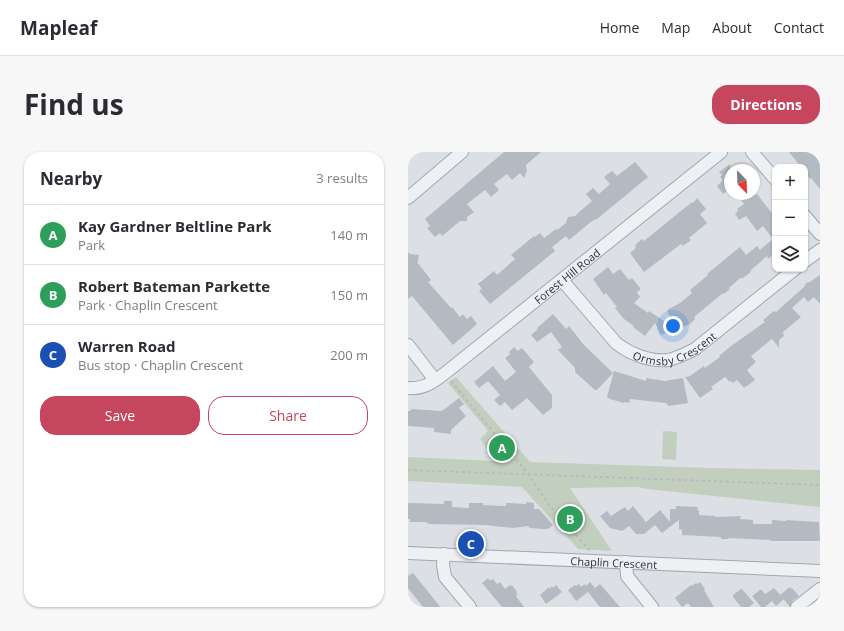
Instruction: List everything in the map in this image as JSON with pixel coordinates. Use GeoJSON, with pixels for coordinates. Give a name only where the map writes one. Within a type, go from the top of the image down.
{"type":"FeatureCollection","features":[{"type":"Feature","properties":{"kind":"street"},"geometry":{"type":"LineString","coordinates":[[408,198],[462,152]]}},
{"type":"Feature","properties":{"kind":"street","name":"Forest Hill Road"},"geometry":{"type":"LineString","coordinates":[[408,388],[421,388],[440,377],[721,152]]}},
{"type":"Feature","properties":{"kind":"street"},"geometry":{"type":"LineString","coordinates":[[752,152],[772,175]]}},
{"type":"Feature","properties":{"kind":"street"},"geometry":{"type":"LineString","coordinates":[[808,220],[820,234]]}},
{"type":"Feature","properties":{"kind":"street"},"geometry":{"type":"LineString","coordinates":[[808,259],[820,250]]}},
{"type":"Feature","properties":{"kind":"street","name":"Ormsby Crescent"},"geometry":{"type":"LineString","coordinates":[[562,280],[616,343],[623,348],[644,357],[668,360],[682,356],[695,349],[791,272]]}},
{"type":"Feature","properties":{"kind":"street"},"geometry":{"type":"LineString","coordinates":[[408,345],[440,377]]}},
{"type":"Feature","properties":{"kind":"street","name":"Chaplin Crescent"},"geometry":{"type":"LineString","coordinates":[[408,553],[820,571]]}},
{"type":"Feature","properties":{"kind":"street"},"geometry":{"type":"LineString","coordinates":[[444,554],[443,565],[445,577],[470,607]]}},
{"type":"Feature","properties":{"kind":"street"},"geometry":{"type":"LineString","coordinates":[[626,562],[627,576],[652,607]]}},
{"type":"Feature","properties":{"kind":"street"},"geometry":{"type":"LineString","coordinates":[[797,607],[820,589]]}},
{"type":"Feature","properties":{"kind":"path"},"geometry":{"type":"LineString","coordinates":[[440,377],[529,475],[547,502],[590,551],[590,560]]}},
{"type":"Feature","properties":{"kind":"path"},"geometry":{"type":"LineString","coordinates":[[408,470],[820,485]]}},
{"type":"Feature","properties":{"kind":"green space"},"geometry":{"type":"Polygon","coordinates":[[[456,377],[530,462],[820,470],[820,507],[646,489],[639,487],[570,488],[612,551],[578,549],[522,487],[408,481],[408,457],[496,461],[480,439],[488,431],[448,383],[456,377]]]}},
{"type":"Feature","properties":{"kind":"green space"},"geometry":{"type":"Polygon","coordinates":[[[663,431],[677,432],[676,460],[662,459],[663,431]]]}},
{"type":"Feature","properties":{"kind":"building"},"geometry":{"type":"Polygon","coordinates":[[[504,152],[541,152],[526,165],[527,171],[524,178],[520,173],[512,180],[507,174],[494,184],[499,190],[491,197],[485,190],[467,204],[474,212],[467,217],[467,221],[460,221],[442,236],[440,233],[435,237],[427,228],[430,226],[425,219],[504,152]]]}},
{"type":"Feature","properties":{"kind":"building"},"geometry":{"type":"Polygon","coordinates":[[[789,152],[820,152],[820,189],[808,177],[808,164],[799,164],[789,152]]]}},
{"type":"Feature","properties":{"kind":"building"},"geometry":{"type":"Polygon","coordinates":[[[635,162],[648,177],[569,240],[566,236],[552,247],[555,251],[490,304],[479,291],[482,289],[478,284],[494,271],[497,275],[515,259],[511,255],[534,236],[535,237],[540,233],[544,238],[566,223],[568,217],[575,216],[592,201],[586,194],[593,188],[599,194],[610,184],[604,177],[612,171],[617,176],[635,162]]]}},
{"type":"Feature","properties":{"kind":"building"},"geometry":{"type":"Polygon","coordinates":[[[724,168],[723,194],[717,186],[723,180],[720,177],[722,175],[719,172],[724,168]]]}},
{"type":"Feature","properties":{"kind":"building"},"geometry":{"type":"Polygon","coordinates":[[[697,198],[706,209],[700,214],[707,223],[689,238],[691,240],[683,246],[681,244],[644,272],[630,253],[635,249],[636,244],[642,239],[644,241],[692,202],[693,203],[697,198]]]}},
{"type":"Feature","properties":{"kind":"building"},"geometry":{"type":"Polygon","coordinates":[[[760,198],[772,213],[772,238],[763,226],[757,231],[746,216],[739,220],[735,214],[738,211],[737,209],[744,204],[741,200],[760,200],[760,198]]]}},
{"type":"Feature","properties":{"kind":"building"},"geometry":{"type":"Polygon","coordinates":[[[772,240],[772,256],[768,259],[767,256],[750,271],[751,272],[743,278],[740,278],[729,288],[730,289],[694,317],[695,319],[690,324],[676,330],[667,310],[680,303],[692,293],[690,290],[740,247],[746,255],[757,246],[760,250],[772,240]]]}},
{"type":"Feature","properties":{"kind":"building"},"geometry":{"type":"Polygon","coordinates":[[[408,252],[410,254],[419,255],[417,262],[431,280],[428,282],[451,308],[452,307],[460,317],[463,314],[467,319],[471,316],[477,324],[453,345],[412,296],[408,299],[408,252]]]}},
{"type":"Feature","properties":{"kind":"building"},"geometry":{"type":"Polygon","coordinates":[[[608,267],[613,274],[620,269],[629,280],[632,278],[640,288],[637,292],[640,297],[634,303],[676,329],[661,335],[655,323],[645,336],[624,319],[615,308],[617,307],[606,293],[604,295],[593,279],[608,267]]]}},
{"type":"Feature","properties":{"kind":"building"},"geometry":{"type":"Polygon","coordinates":[[[820,275],[820,304],[814,297],[808,302],[804,297],[792,308],[801,317],[783,332],[784,336],[779,340],[779,348],[772,339],[751,356],[756,362],[747,370],[755,380],[744,388],[737,380],[733,383],[725,377],[711,387],[713,389],[700,398],[685,377],[690,376],[704,366],[705,368],[720,357],[719,356],[731,346],[765,322],[763,320],[774,311],[776,312],[804,287],[806,283],[820,275]]]}},
{"type":"Feature","properties":{"kind":"building"},"geometry":{"type":"Polygon","coordinates":[[[553,314],[566,329],[569,326],[584,345],[613,373],[597,390],[595,390],[575,372],[575,368],[558,350],[562,347],[551,332],[537,342],[531,335],[553,314]]]}},
{"type":"Feature","properties":{"kind":"building"},"geometry":{"type":"Polygon","coordinates":[[[514,347],[518,351],[522,348],[534,362],[529,367],[552,395],[552,408],[543,415],[527,398],[512,410],[505,402],[500,406],[494,400],[500,395],[488,381],[479,388],[474,382],[493,366],[505,381],[516,372],[505,358],[510,354],[509,352],[514,347]]]}},
{"type":"Feature","properties":{"kind":"building"},"geometry":{"type":"Polygon","coordinates":[[[614,371],[646,381],[646,378],[665,381],[683,378],[688,403],[669,406],[666,403],[630,399],[629,403],[624,403],[610,399],[607,397],[614,371]]]}},
{"type":"Feature","properties":{"kind":"building"},"geometry":{"type":"Polygon","coordinates":[[[459,398],[464,404],[459,408],[466,416],[451,430],[451,434],[434,432],[434,428],[408,426],[408,411],[411,411],[411,409],[442,411],[459,398]]]}},
{"type":"Feature","properties":{"kind":"building"},"geometry":{"type":"Polygon","coordinates":[[[444,501],[452,501],[452,507],[469,508],[469,503],[506,506],[506,503],[534,503],[534,509],[539,509],[553,525],[548,529],[530,528],[528,526],[513,528],[485,525],[428,524],[425,522],[410,522],[410,519],[408,519],[408,503],[444,504],[444,501]]]}},
{"type":"Feature","properties":{"kind":"building"},"geometry":{"type":"Polygon","coordinates":[[[633,506],[646,522],[660,510],[670,522],[670,509],[676,509],[676,506],[698,507],[697,510],[699,510],[699,515],[715,517],[741,516],[740,519],[753,520],[753,524],[772,524],[772,520],[819,522],[820,541],[721,539],[721,537],[682,535],[682,530],[679,529],[679,520],[662,533],[655,525],[644,534],[636,534],[629,526],[622,531],[610,528],[600,516],[607,511],[611,516],[625,507],[628,511],[633,506]]]}},
{"type":"Feature","properties":{"kind":"building"},"geometry":{"type":"Polygon","coordinates":[[[413,573],[440,607],[423,607],[408,588],[408,576],[413,573]]]}},
{"type":"Feature","properties":{"kind":"building"},"geometry":{"type":"Polygon","coordinates":[[[488,578],[490,581],[493,579],[497,584],[500,582],[505,589],[512,585],[518,594],[516,596],[524,607],[502,607],[482,583],[488,578]]]}},
{"type":"Feature","properties":{"kind":"building"},"geometry":{"type":"Polygon","coordinates":[[[590,582],[595,588],[600,584],[620,607],[600,607],[588,592],[576,601],[568,590],[579,584],[581,587],[585,584],[586,586],[590,582]]]}},
{"type":"Feature","properties":{"kind":"building"},"geometry":{"type":"Polygon","coordinates":[[[700,582],[714,607],[691,607],[688,603],[682,607],[675,598],[691,585],[692,586],[700,582]]]}},
{"type":"Feature","properties":{"kind":"building"},"geometry":{"type":"Polygon","coordinates":[[[556,585],[562,592],[546,604],[540,595],[549,587],[550,589],[552,586],[553,588],[556,585]]]}},
{"type":"Feature","properties":{"kind":"building"},"geometry":{"type":"Polygon","coordinates":[[[790,587],[799,596],[792,601],[790,607],[780,595],[790,587]]]}},
{"type":"Feature","properties":{"kind":"building"},"geometry":{"type":"Polygon","coordinates":[[[774,588],[784,599],[776,606],[772,601],[765,607],[761,607],[752,596],[760,590],[762,590],[765,594],[774,588]]]}},
{"type":"Feature","properties":{"kind":"building"},"geometry":{"type":"Polygon","coordinates":[[[741,589],[754,603],[749,607],[741,607],[733,597],[733,595],[741,589]]]}},
{"type":"Feature","properties":{"kind":"place","name":"Kay Gardner Beltline Park"},"geometry":{"type":"Point","coordinates":[502,448]}},
{"type":"Feature","properties":{"kind":"place","name":"Robert Bateman Parkette"},"geometry":{"type":"Point","coordinates":[570,519]}},
{"type":"Feature","properties":{"kind":"place","name":"Warren Road"},"geometry":{"type":"Point","coordinates":[471,544]}}]}
